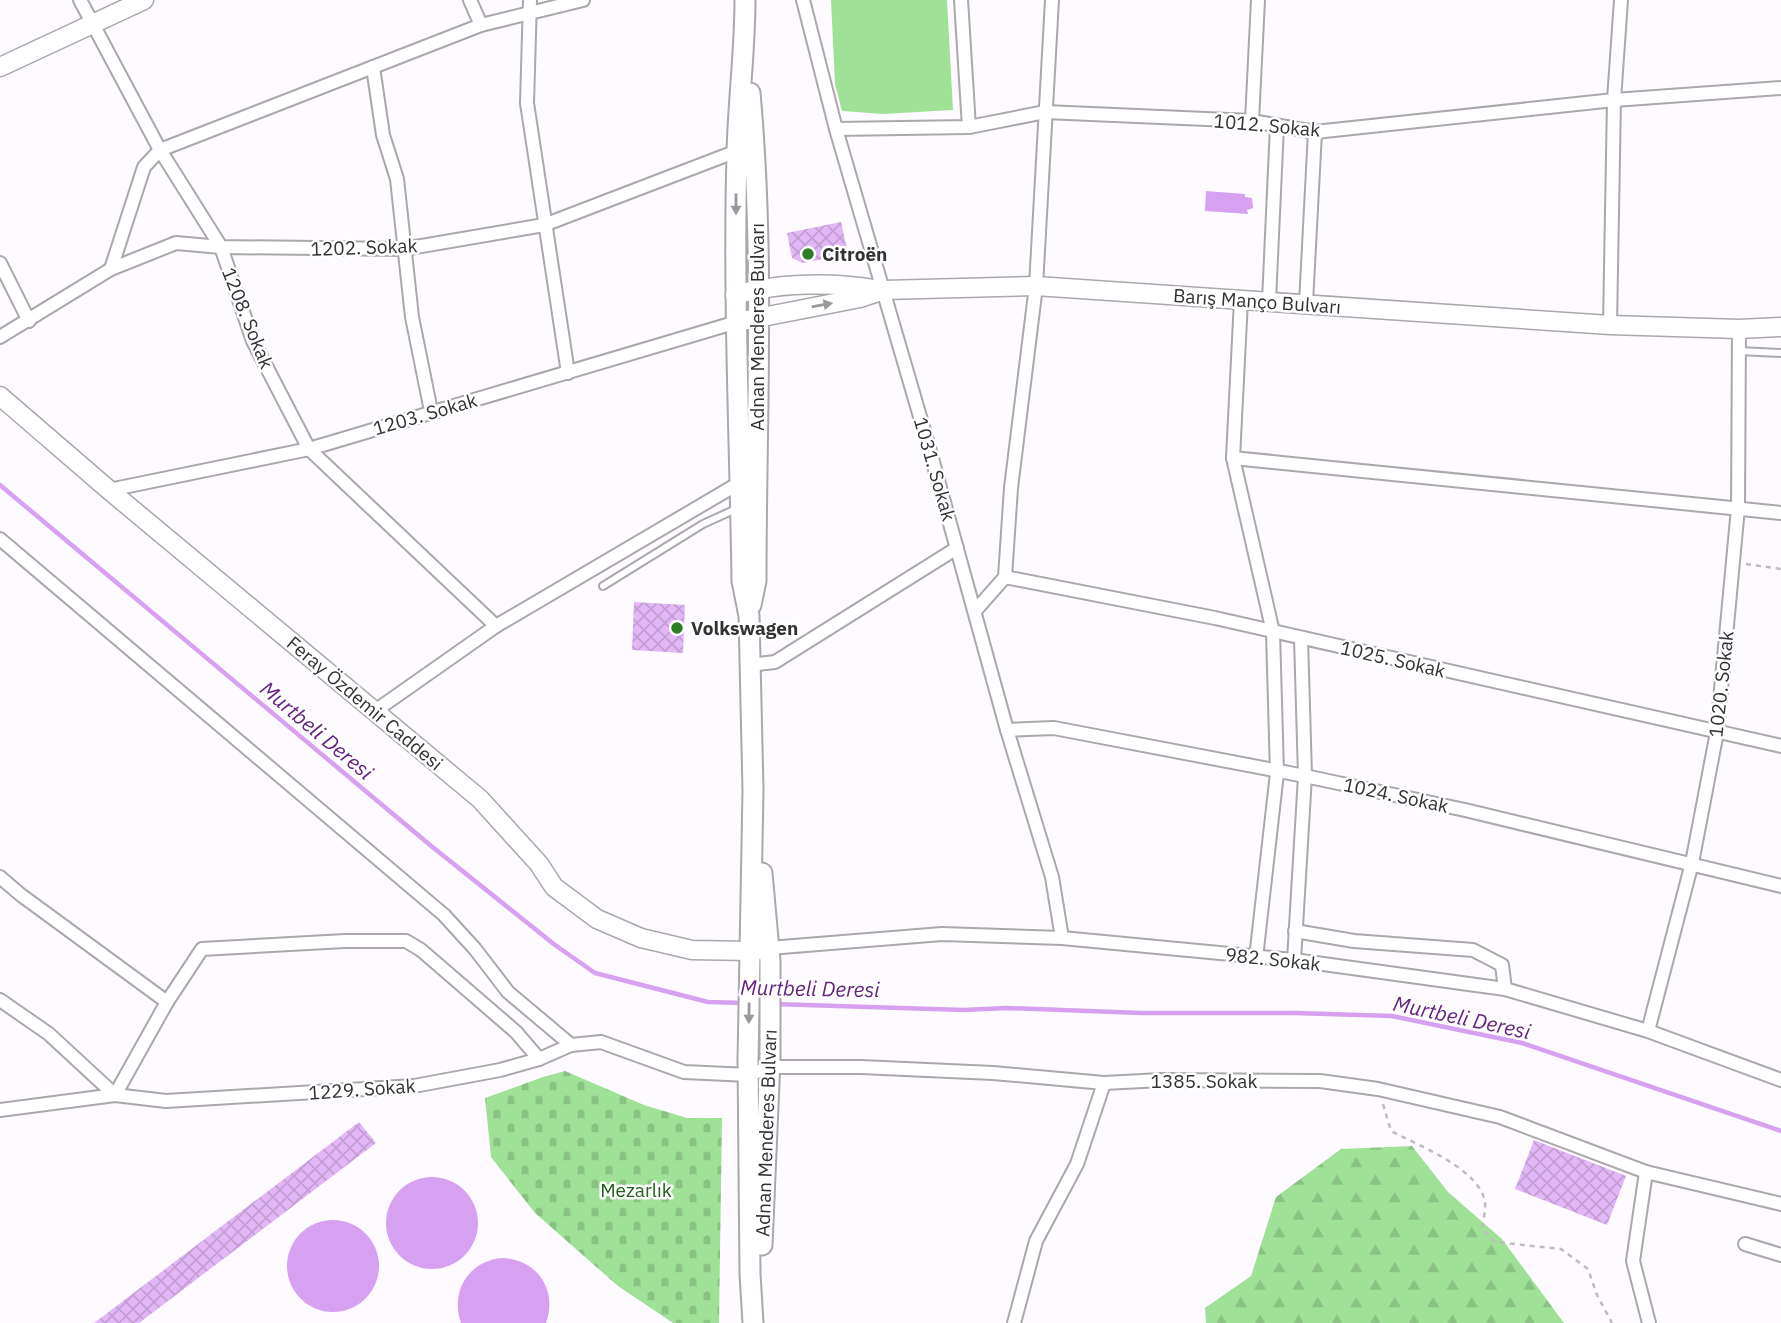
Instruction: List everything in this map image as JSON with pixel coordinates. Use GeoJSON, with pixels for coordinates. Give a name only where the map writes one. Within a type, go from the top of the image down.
{"type":"FeatureCollection","features":[{"type":"Feature","properties":{"kind":"main road"},"geometry":{"type":"LineString","coordinates":[[0,67],[144,0]]}},
{"type":"Feature","properties":{"kind":"main road","name":"Adnan Menderes Bulvarı"},"geometry":{"type":"LineString","coordinates":[[745,0],[737,151],[735,295],[742,581],[749,616],[753,790],[749,1068],[750,1274],[754,1315]]}},
{"type":"Feature","properties":{"kind":"main road","name":"Adnan Menderes Bulvarı"},"geometry":{"type":"LineString","coordinates":[[745,38],[755,149],[759,288],[755,581],[749,616]]}},
{"type":"Feature","properties":{"kind":"main road"},"geometry":{"type":"LineString","coordinates":[[735,295],[759,288],[857,285],[884,290]]}},
{"type":"Feature","properties":{"kind":"main road","name":"Barış Manço Bulvarı"},"geometry":{"type":"LineString","coordinates":[[737,322],[860,298],[884,290],[1036,286],[1611,325],[1781,327]]}},
{"type":"Feature","properties":{"kind":"main road","name":"Feray Özdemir Caddesi"},"geometry":{"type":"LineString","coordinates":[[0,396],[481,799],[539,864],[554,887],[597,919],[641,938],[692,950],[750,958]]}},
{"type":"Feature","properties":{"kind":"main road","name":"Adnan Menderes Bulvarı"},"geometry":{"type":"LineString","coordinates":[[753,790],[770,955],[770,1064],[761,1274],[754,1315]]}},
{"type":"Feature","properties":{"kind":"main road","name":"982. Sokak"},"geometry":{"type":"LineString","coordinates":[[750,958],[770,955]]}},
{"type":"Feature","properties":{"kind":"street","name":"1208. Sokak"},"geometry":{"type":"LineString","coordinates":[[80,0],[160,150],[220,247],[253,341],[309,449],[496,626]]}},
{"type":"Feature","properties":{"kind":"street"},"geometry":{"type":"LineString","coordinates":[[470,0],[481,25]]}},
{"type":"Feature","properties":{"kind":"street"},"geometry":{"type":"LineString","coordinates":[[530,0],[527,103],[568,373]]}},
{"type":"Feature","properties":{"kind":"street"},"geometry":{"type":"LineString","coordinates":[[111,269],[144,167],[160,150],[481,25],[583,0]]}},
{"type":"Feature","properties":{"kind":"street","name":"1031. Sokak"},"geometry":{"type":"LineString","coordinates":[[803,0],[836,129],[884,290],[1007,730],[1052,877],[1062,938]]}},
{"type":"Feature","properties":{"kind":"street"},"geometry":{"type":"LineString","coordinates":[[961,0],[969,127]]}},
{"type":"Feature","properties":{"kind":"street"},"geometry":{"type":"LineString","coordinates":[[975,611],[1005,577],[1011,488],[1036,286],[1052,0]]}},
{"type":"Feature","properties":{"kind":"street"},"geometry":{"type":"LineString","coordinates":[[1252,121],[1258,0]]}},
{"type":"Feature","properties":{"kind":"street"},"geometry":{"type":"LineString","coordinates":[[1611,325],[1614,100],[1621,0]]}},
{"type":"Feature","properties":{"kind":"street"},"geometry":{"type":"LineString","coordinates":[[373,67],[383,135],[397,179],[412,317],[431,411]]}},
{"type":"Feature","properties":{"kind":"street","name":"1012. Sokak"},"geometry":{"type":"LineString","coordinates":[[836,129],[969,127],[1045,112],[1252,121],[1315,132],[1614,100],[1781,88]]}},
{"type":"Feature","properties":{"kind":"street"},"geometry":{"type":"LineString","coordinates":[[1269,301],[1276,126]]}},
{"type":"Feature","properties":{"kind":"street"},"geometry":{"type":"LineString","coordinates":[[1306,303],[1315,132]]}},
{"type":"Feature","properties":{"kind":"street","name":"1202. Sokak"},"geometry":{"type":"LineString","coordinates":[[0,337],[111,269],[176,243],[220,247],[404,249],[544,225],[737,151]]}},
{"type":"Feature","properties":{"kind":"street"},"geometry":{"type":"LineString","coordinates":[[0,263],[29,321]]}},
{"type":"Feature","properties":{"kind":"street"},"geometry":{"type":"LineString","coordinates":[[1241,300],[1233,458],[1273,632],[1277,772],[1256,958]]}},
{"type":"Feature","properties":{"kind":"street","name":"1203. Sokak"},"geometry":{"type":"LineString","coordinates":[[109,490],[309,449],[737,322]]}},
{"type":"Feature","properties":{"kind":"street","name":"1020. Sokak"},"geometry":{"type":"LineString","coordinates":[[1648,1031],[1692,863],[1717,732],[1738,508],[1739,328]]}},
{"type":"Feature","properties":{"kind":"street"},"geometry":{"type":"LineString","coordinates":[[1233,458],[1781,513]]}},
{"type":"Feature","properties":{"kind":"street"},"geometry":{"type":"LineString","coordinates":[[375,712],[496,626],[741,482]]}},
{"type":"Feature","properties":{"kind":"street"},"geometry":{"type":"LineString","coordinates":[[0,539],[443,915],[475,949],[508,992],[570,1045]]}},
{"type":"Feature","properties":{"kind":"street"},"geometry":{"type":"LineString","coordinates":[[750,665],[775,662],[957,548]]}},
{"type":"Feature","properties":{"kind":"street","name":"1025. Sokak"},"geometry":{"type":"LineString","coordinates":[[1005,577],[1301,638],[1781,746]]}},
{"type":"Feature","properties":{"kind":"street"},"geometry":{"type":"LineString","coordinates":[[1293,960],[1305,776],[1301,638]]}},
{"type":"Feature","properties":{"kind":"street","name":"1024. Sokak"},"geometry":{"type":"LineString","coordinates":[[1007,730],[1054,728],[1305,776],[1465,810],[1781,886]]}},
{"type":"Feature","properties":{"kind":"street"},"geometry":{"type":"LineString","coordinates":[[0,877],[167,1002]]}},
{"type":"Feature","properties":{"kind":"street"},"geometry":{"type":"LineString","coordinates":[[1295,931],[1354,941],[1473,950],[1502,965],[1505,989]]}},
{"type":"Feature","properties":{"kind":"street","name":"982. Sokak"},"geometry":{"type":"LineString","coordinates":[[770,955],[942,934],[1062,938],[1293,960],[1505,989],[1648,1031],[1781,1080]]}},
{"type":"Feature","properties":{"kind":"street"},"geometry":{"type":"LineString","coordinates":[[0,1000],[49,1034],[115,1095],[167,1002],[202,949],[345,941],[406,941],[421,950],[516,1032],[540,1059]]}},
{"type":"Feature","properties":{"kind":"street","name":"1229. Sokak"},"geometry":{"type":"LineString","coordinates":[[0,1110],[115,1095],[166,1101],[414,1086],[500,1070],[540,1059],[570,1045],[601,1042],[684,1072],[749,1068]]}},
{"type":"Feature","properties":{"kind":"street","name":"1385. Sokak"},"geometry":{"type":"LineString","coordinates":[[749,1068],[770,1064],[980,1072],[1104,1083],[1162,1080],[1320,1080],[1378,1089],[1500,1117],[1646,1172],[1781,1204]]}},
{"type":"Feature","properties":{"kind":"street"},"geometry":{"type":"LineString","coordinates":[[1014,1323],[1036,1241],[1077,1164],[1104,1083]]}},
{"type":"Feature","properties":{"kind":"street"},"geometry":{"type":"LineString","coordinates":[[1646,1172],[1633,1261],[1649,1323]]}},
{"type":"Feature","properties":{"kind":"street"},"geometry":{"type":"LineString","coordinates":[[1745,1244],[1781,1255]]}},
{"type":"Feature","properties":{"kind":"lane"},"geometry":{"type":"LineString","coordinates":[[1739,351],[1781,353]]}},
{"type":"Feature","properties":{"kind":"lane"},"geometry":{"type":"LineString","coordinates":[[603,586],[703,524],[741,507]]}},
{"type":"Feature","properties":{"kind":"path"},"geometry":{"type":"LineString","coordinates":[[1732,563],[1781,569]]}},
{"type":"Feature","properties":{"kind":"path"},"geometry":{"type":"LineString","coordinates":[[1378,1089],[1391,1131],[1447,1158],[1473,1181],[1485,1201],[1482,1229],[1495,1242],[1561,1249],[1588,1269],[1597,1295],[1612,1323]]}},
{"type":"Feature","properties":{"kind":"green space"},"geometry":{"type":"Polygon","coordinates":[[[831,0],[947,0],[953,110],[883,114],[842,111],[835,84],[831,0]]]}},
{"type":"Feature","properties":{"kind":"green space","name":"Mezarlık"},"geometry":{"type":"Polygon","coordinates":[[[565,1071],[644,1105],[687,1118],[722,1118],[719,1323],[673,1323],[618,1286],[535,1213],[491,1157],[485,1098],[565,1071]]]}},
{"type":"Feature","properties":{"kind":"green space"},"geometry":{"type":"Polygon","coordinates":[[[1412,1146],[1448,1192],[1502,1239],[1564,1323],[1206,1323],[1205,1308],[1251,1276],[1276,1197],[1341,1149],[1412,1146]]]}},
{"type":"Feature","properties":{"kind":"shaded area"},"geometry":{"type":"Polygon","coordinates":[[[1206,191],[1245,194],[1245,197],[1252,198],[1253,208],[1247,210],[1248,214],[1205,211],[1206,191]]]}},
{"type":"Feature","properties":{"kind":"shaded area"},"geometry":{"type":"Polygon","coordinates":[[[432,1177],[450,1180],[465,1190],[475,1205],[478,1223],[475,1241],[465,1256],[450,1266],[432,1269],[414,1266],[399,1256],[389,1241],[386,1223],[389,1205],[399,1190],[414,1180],[432,1177]]]}},
{"type":"Feature","properties":{"kind":"shaded area"},"geometry":{"type":"Polygon","coordinates":[[[333,1220],[351,1223],[366,1233],[376,1248],[379,1266],[376,1284],[366,1299],[351,1309],[333,1312],[315,1309],[300,1299],[290,1284],[287,1266],[290,1248],[300,1233],[315,1223],[333,1220]]]}},
{"type":"Feature","properties":{"kind":"shaded area"},"geometry":{"type":"Polygon","coordinates":[[[502,1258],[525,1264],[542,1278],[549,1299],[546,1323],[461,1323],[458,1300],[465,1280],[480,1265],[502,1258]]]}},
{"type":"Feature","properties":{"kind":"building"},"geometry":{"type":"Polygon","coordinates":[[[841,222],[848,254],[803,263],[792,258],[787,233],[841,222]]]}},
{"type":"Feature","properties":{"kind":"building"},"geometry":{"type":"Polygon","coordinates":[[[634,602],[685,605],[683,653],[632,650],[634,602]]]}},
{"type":"Feature","properties":{"kind":"building"},"geometry":{"type":"Polygon","coordinates":[[[359,1122],[376,1143],[139,1323],[94,1323],[359,1122]]]}},
{"type":"Feature","properties":{"kind":"building"},"geometry":{"type":"Polygon","coordinates":[[[1534,1140],[1626,1176],[1607,1225],[1515,1189],[1534,1140]]]}},
{"type":"Feature","properties":{"kind":"waterway","name":"Murtbeli Deresi"},"geometry":{"type":"LineString","coordinates":[[0,485],[430,845],[555,945],[595,973],[708,1002],[744,1003]]}},
{"type":"Feature","properties":{"kind":"waterway","name":"Murtbeli Deresi"},"geometry":{"type":"LineString","coordinates":[[774,1004],[964,1010],[1006,1008],[1141,1013],[1392,1016],[1522,1043],[1781,1131]]}},
{"type":"Feature","properties":{"kind":"place","name":"Citroën"},"geometry":{"type":"Point","coordinates":[808,254]}},
{"type":"Feature","properties":{"kind":"place","name":"Volkswagen"},"geometry":{"type":"Point","coordinates":[677,628]}}]}
